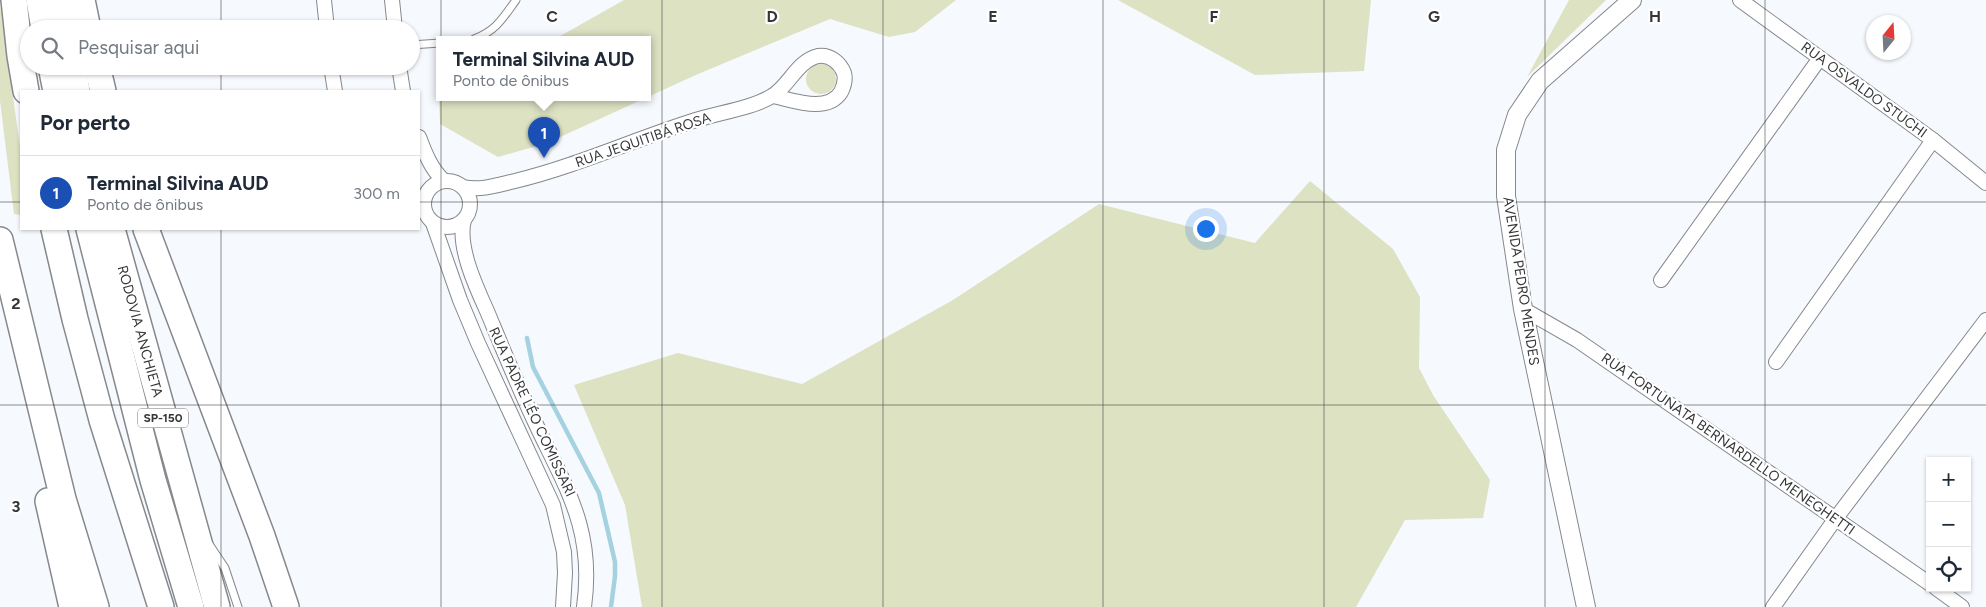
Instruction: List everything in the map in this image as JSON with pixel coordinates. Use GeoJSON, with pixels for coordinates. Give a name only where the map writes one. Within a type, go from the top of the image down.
{"type":"FeatureCollection","features":[{"type":"Feature","properties":{"kind":"highway"},"geometry":{"type":"LineString","coordinates":[[14,0],[20,56]]}},
{"type":"Feature","properties":{"kind":"highway"},"geometry":{"type":"LineString","coordinates":[[39,0],[42,20]]}},
{"type":"Feature","properties":{"kind":"highway"},"geometry":{"type":"LineString","coordinates":[[62,0],[65,20]]}},
{"type":"Feature","properties":{"kind":"highway"},"geometry":{"type":"LineString","coordinates":[[82,0],[86,20]]}},
{"type":"Feature","properties":{"kind":"highway"},"geometry":{"type":"LineString","coordinates":[[23,75],[26,90]]}},
{"type":"Feature","properties":{"kind":"highway"},"geometry":{"type":"LineString","coordinates":[[53,75],[56,90]]}},
{"type":"Feature","properties":{"kind":"highway"},"geometry":{"type":"LineString","coordinates":[[74,75],[77,90]]}},
{"type":"Feature","properties":{"kind":"highway"},"geometry":{"type":"LineString","coordinates":[[99,75],[103,90]]}},
{"type":"Feature","properties":{"kind":"highway"},"geometry":{"type":"LineString","coordinates":[[54,230],[75,319],[102,420],[161,607]]}},
{"type":"Feature","properties":{"kind":"highway","name":"RODOVIA ANCHIETA"},"geometry":{"type":"LineString","coordinates":[[89,230],[153,480],[191,607]]}},
{"type":"Feature","properties":{"kind":"highway","name":"RODOVIA ANCHIETA"},"geometry":{"type":"LineString","coordinates":[[112,230],[217,607]]}},
{"type":"Feature","properties":{"kind":"highway"},"geometry":{"type":"LineString","coordinates":[[146,230],[262,536],[286,607]]}},
{"type":"Feature","properties":{"kind":"highway"},"geometry":{"type":"LineString","coordinates":[[0,240],[63,499],[96,607]]}},
{"type":"Feature","properties":{"kind":"highway"},"geometry":{"type":"LineString","coordinates":[[43,422],[39,459],[72,607]]}},
{"type":"Feature","properties":{"kind":"street"},"geometry":{"type":"LineString","coordinates":[[324,0],[326,20]]}},
{"type":"Feature","properties":{"kind":"street"},"geometry":{"type":"LineString","coordinates":[[392,0],[393,20]]}},
{"type":"Feature","properties":{"kind":"street","name":"AVENIDA PEDRO MENDES"},"geometry":{"type":"LineString","coordinates":[[1586,607],[1523,309],[1506,196],[1506,150],[1518,115],[1540,81],[1632,0]]}},
{"type":"Feature","properties":{"kind":"street","name":"RUA OSVALDO STUCHI"},"geometry":{"type":"LineString","coordinates":[[1740,0],[1933,140],[1986,182]]}},
{"type":"Feature","properties":{"kind":"street","name":"RUA JEQUITIBÁ ROSA"},"geometry":{"type":"LineString","coordinates":[[463,187],[482,188],[550,172],[696,120],[773,96],[817,104],[826,103],[840,93],[844,86],[844,73],[834,60],[826,56],[814,58],[804,64],[773,96]]}},
{"type":"Feature","properties":{"kind":"street"},"geometry":{"type":"LineString","coordinates":[[1661,280],[1820,58]]}},
{"type":"Feature","properties":{"kind":"street"},"geometry":{"type":"LineString","coordinates":[[332,75],[335,90]]}},
{"type":"Feature","properties":{"kind":"street"},"geometry":{"type":"LineString","coordinates":[[400,75],[403,90]]}},
{"type":"Feature","properties":{"kind":"street"},"geometry":{"type":"LineString","coordinates":[[420,139],[429,161],[444,181]]}},
{"type":"Feature","properties":{"kind":"street"},"geometry":{"type":"LineString","coordinates":[[1776,362],[1933,140]]}},
{"type":"Feature","properties":{"kind":"street"},"geometry":{"type":"LineString","coordinates":[[444,181],[456,182],[463,187],[468,193],[470,201],[470,209],[464,220],[449,227],[440,227],[433,223],[424,209],[421,192],[444,181]]}},
{"type":"Feature","properties":{"kind":"street"},"geometry":{"type":"LineString","coordinates":[[470,201],[482,188]]}},
{"type":"Feature","properties":{"kind":"street","name":"RUA PADRE LÉO COMISSARI"},"geometry":{"type":"LineString","coordinates":[[464,220],[463,242],[479,294],[518,386],[574,504],[585,551],[584,607]]}},
{"type":"Feature","properties":{"kind":"street","name":"RUA PADRE LÉO COMISSARI"},"geometry":{"type":"LineString","coordinates":[[433,223],[454,285],[478,343],[554,505],[564,552],[563,607]]}},
{"type":"Feature","properties":{"kind":"street","name":"RUA FORTUNATA BERNARDELLO MENEGHETTI"},"geometry":{"type":"LineString","coordinates":[[1523,309],[1577,340],[1926,581]]}},
{"type":"Feature","properties":{"kind":"street"},"geometry":{"type":"LineString","coordinates":[[1773,607],[1836,518],[1986,320]]}},
{"type":"Feature","properties":{"kind":"street"},"geometry":{"type":"LineString","coordinates":[[1940,592],[1953,604]]}},
{"type":"Feature","properties":{"kind":"lane"},"geometry":{"type":"LineString","coordinates":[[483,36],[498,25],[516,0]]}},
{"type":"Feature","properties":{"kind":"lane"},"geometry":{"type":"LineString","coordinates":[[420,44],[436,43]]}},
{"type":"Feature","properties":{"kind":"lane"},"geometry":{"type":"LineString","coordinates":[[191,519],[221,561],[238,607]]}},
{"type":"Feature","properties":{"kind":"green space"},"geometry":{"type":"Polygon","coordinates":[[[624,0],[956,0],[915,32],[889,37],[830,19],[651,96],[651,36],[560,36],[624,0]]]}},
{"type":"Feature","properties":{"kind":"green space"},"geometry":{"type":"Polygon","coordinates":[[[1118,0],[1371,0],[1364,71],[1255,75],[1118,0]]]}},
{"type":"Feature","properties":{"kind":"green space"},"geometry":{"type":"Polygon","coordinates":[[[1569,0],[1606,0],[1527,77],[1569,0]]]}},
{"type":"Feature","properties":{"kind":"green space"},"geometry":{"type":"Polygon","coordinates":[[[0,4],[20,147],[20,215],[14,214],[0,101],[0,4]]]}},
{"type":"Feature","properties":{"kind":"green space"},"geometry":{"type":"Polygon","coordinates":[[[821,64],[832,68],[836,79],[832,90],[821,94],[810,90],[806,79],[810,68],[821,64]]]}},
{"type":"Feature","properties":{"kind":"green space"},"geometry":{"type":"Polygon","coordinates":[[[439,101],[639,101],[547,143],[498,157],[440,124],[439,101]]]}},
{"type":"Feature","properties":{"kind":"green space"},"geometry":{"type":"Polygon","coordinates":[[[1310,181],[1393,249],[1420,297],[1419,368],[1433,395],[1490,480],[1483,518],[1405,520],[1356,607],[642,607],[625,505],[574,385],[678,353],[802,384],[953,300],[1099,204],[1255,243],[1310,181]]]}},
{"type":"Feature","properties":{"kind":"waterway"},"geometry":{"type":"LineString","coordinates":[[527,338],[533,367],[599,493],[615,562],[611,607]]}},
{"type":"Feature","properties":{"kind":"place","name":"Terminal Silvina AUD"},"geometry":{"type":"Point","coordinates":[544,158]}}]}
